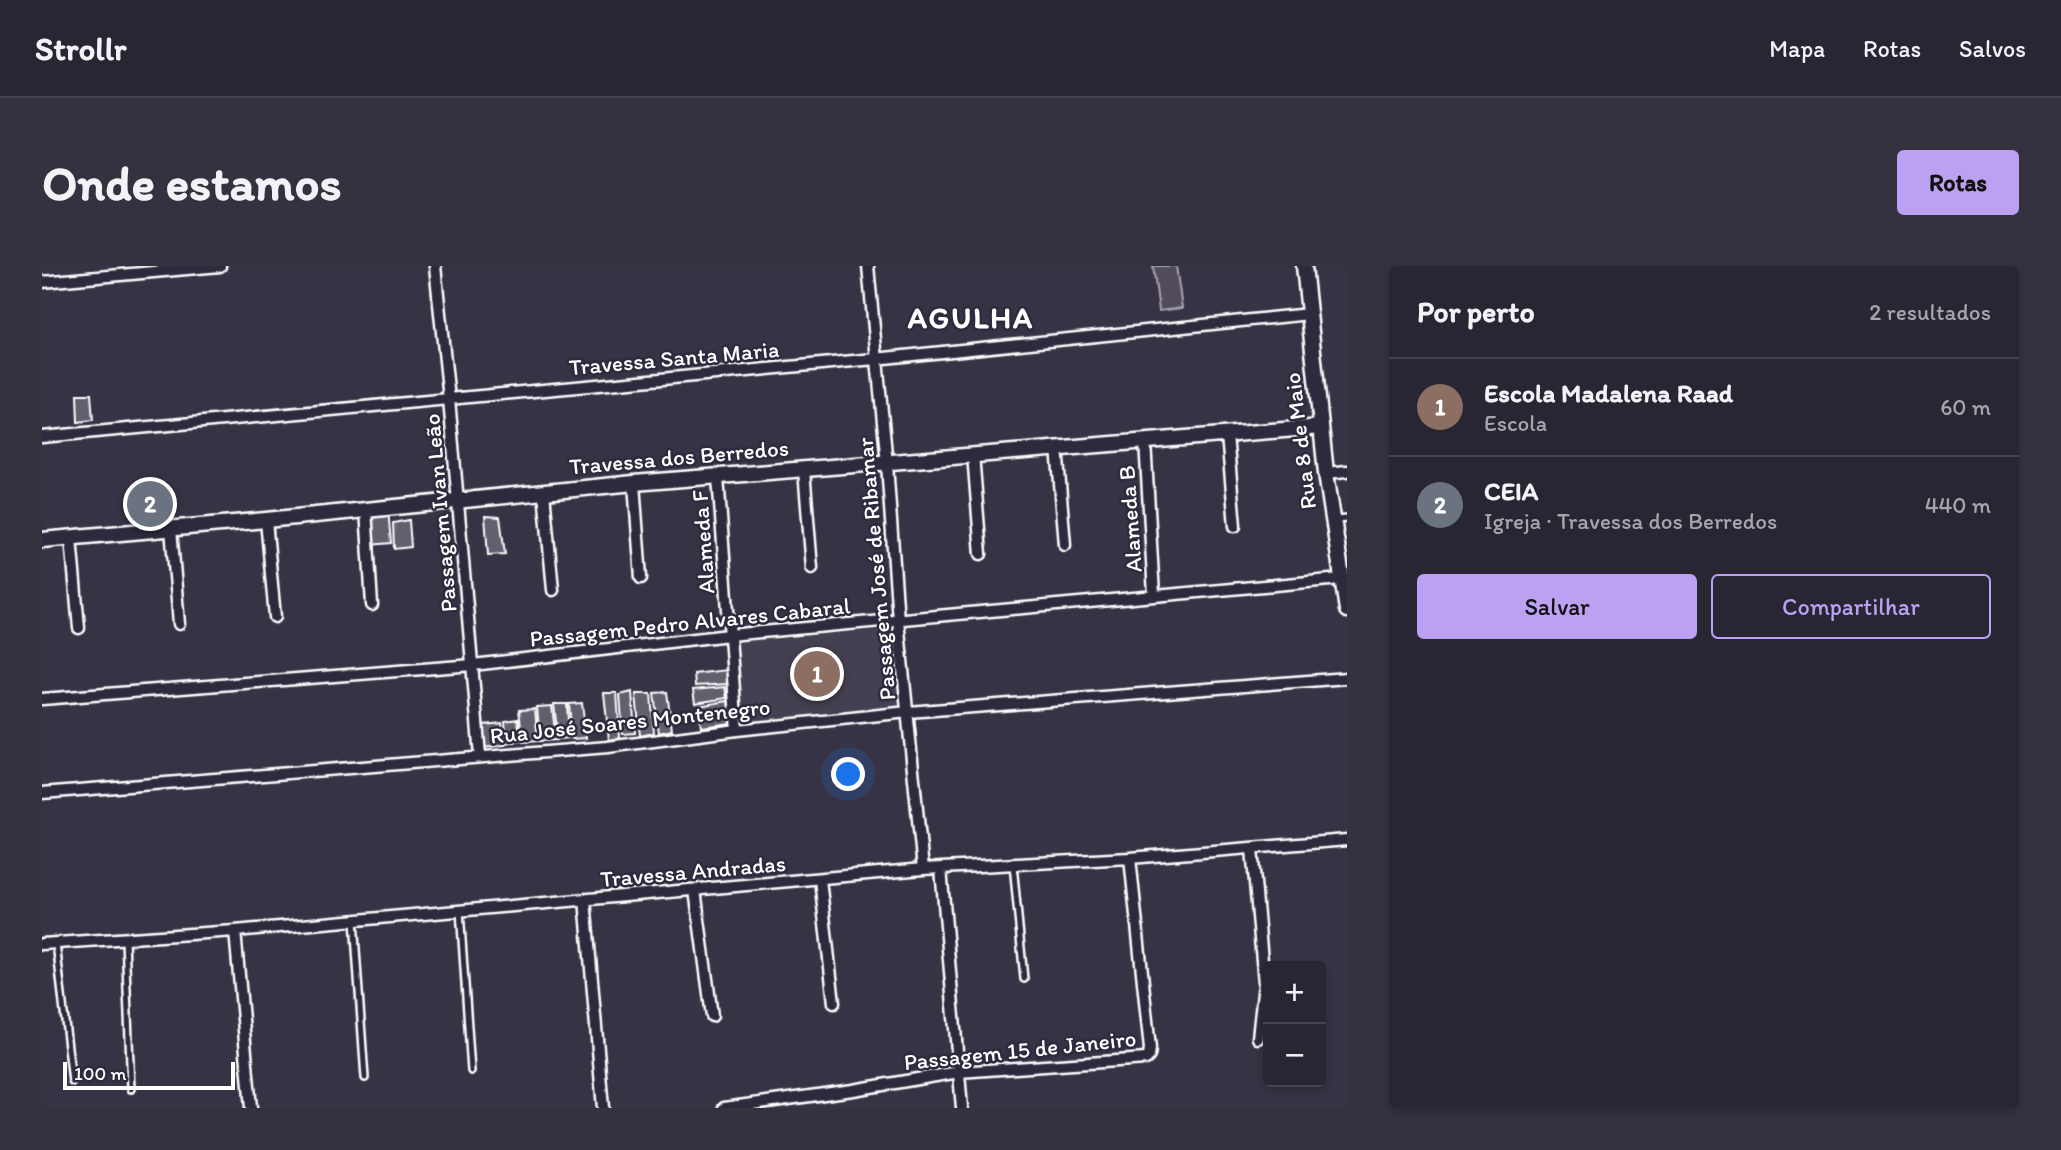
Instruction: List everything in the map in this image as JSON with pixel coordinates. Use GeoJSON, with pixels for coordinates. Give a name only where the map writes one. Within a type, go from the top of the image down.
{"type":"FeatureCollection","features":[{"type":"Feature","properties":{"kind":"street"},"geometry":{"type":"LineString","coordinates":[[42,282],[220,266]]}},
{"type":"Feature","properties":{"kind":"street","name":"Passagem Ivan Leão"},"geometry":{"type":"LineString","coordinates":[[435,266],[480,756]]}},
{"type":"Feature","properties":{"kind":"street","name":"Passagem José de Ribamar"},"geometry":{"type":"LineString","coordinates":[[868,266],[887,464],[898,620],[923,869]]}},
{"type":"Feature","properties":{"kind":"street","name":"Rua 8 de Maio"},"geometry":{"type":"LineString","coordinates":[[1304,266],[1326,473],[1340,519],[1342,579],[1347,610]]}},
{"type":"Feature","properties":{"kind":"street","name":"Travessa Santa Maria"},"geometry":{"type":"LineString","coordinates":[[42,437],[875,359],[1309,314]]}},
{"type":"Feature","properties":{"kind":"street","name":"Travessa dos Berredos"},"geometry":{"type":"LineString","coordinates":[[42,540],[634,483],[1321,427]]}},
{"type":"Feature","properties":{"kind":"street"},"geometry":{"type":"LineString","coordinates":[[1227,435],[1235,526]]}},
{"type":"Feature","properties":{"kind":"street","name":"Alameda B"},"geometry":{"type":"LineString","coordinates":[[1145,441],[1154,595]]}},
{"type":"Feature","properties":{"kind":"street"},"geometry":{"type":"LineString","coordinates":[[1057,447],[1065,545]]}},
{"type":"Feature","properties":{"kind":"street"},"geometry":{"type":"LineString","coordinates":[[973,454],[981,554]]}},
{"type":"Feature","properties":{"kind":"street"},"geometry":{"type":"LineString","coordinates":[[804,470],[812,568]]}},
{"type":"Feature","properties":{"kind":"street"},"geometry":{"type":"LineString","coordinates":[[1326,473],[1347,471]]}},
{"type":"Feature","properties":{"kind":"street","name":"Alameda F"},"geometry":{"type":"LineString","coordinates":[[718,477],[737,730]]}},
{"type":"Feature","properties":{"kind":"street"},"geometry":{"type":"LineString","coordinates":[[634,483],[641,578]]}},
{"type":"Feature","properties":{"kind":"street"},"geometry":{"type":"LineString","coordinates":[[544,492],[553,590]]}},
{"type":"Feature","properties":{"kind":"street"},"geometry":{"type":"LineString","coordinates":[[366,509],[372,605]]}},
{"type":"Feature","properties":{"kind":"street"},"geometry":{"type":"LineString","coordinates":[[266,520],[275,617]]}},
{"type":"Feature","properties":{"kind":"street"},"geometry":{"type":"LineString","coordinates":[[171,528],[179,624]]}},
{"type":"Feature","properties":{"kind":"street"},"geometry":{"type":"LineString","coordinates":[[71,538],[79,628]]}},
{"type":"Feature","properties":{"kind":"street","name":"Passagem Pedro Alvares Cabaral"},"geometry":{"type":"LineString","coordinates":[[42,699],[473,665],[729,635],[1342,579]]}},
{"type":"Feature","properties":{"kind":"street","name":"Rua José Soares Montenegro"},"geometry":{"type":"LineString","coordinates":[[42,793],[608,747],[908,712],[1347,678]]}},
{"type":"Feature","properties":{"kind":"street","name":"Travessa Andradas"},"geometry":{"type":"LineString","coordinates":[[42,944],[235,931],[923,869],[1130,858],[1347,840]]}},
{"type":"Feature","properties":{"kind":"street"},"geometry":{"type":"LineString","coordinates":[[1252,849],[1264,983],[1258,1038]]}},
{"type":"Feature","properties":{"kind":"street","name":"Passagem 15 de Janeiro"},"geometry":{"type":"LineString","coordinates":[[724,1108],[959,1072],[1146,1059],[1150,1049],[1130,858]]}},
{"type":"Feature","properties":{"kind":"street"},"geometry":{"type":"LineString","coordinates":[[941,869],[962,1108]]}},
{"type":"Feature","properties":{"kind":"street"},"geometry":{"type":"LineString","coordinates":[[820,879],[834,1003]]}},
{"type":"Feature","properties":{"kind":"street"},"geometry":{"type":"LineString","coordinates":[[695,890],[712,1016]]}},
{"type":"Feature","properties":{"kind":"street"},"geometry":{"type":"LineString","coordinates":[[585,900],[603,1108]]}},
{"type":"Feature","properties":{"kind":"street"},"geometry":{"type":"LineString","coordinates":[[235,931],[251,1108]]}},
{"type":"Feature","properties":{"kind":"lane"},"geometry":{"type":"LineString","coordinates":[[1013,864],[1024,979]]}},
{"type":"Feature","properties":{"kind":"lane"},"geometry":{"type":"LineString","coordinates":[[460,910],[471,1071]]}},
{"type":"Feature","properties":{"kind":"lane"},"geometry":{"type":"LineString","coordinates":[[354,920],[365,1078]]}},
{"type":"Feature","properties":{"kind":"lane"},"geometry":{"type":"LineString","coordinates":[[125,939],[131,1089]]}},
{"type":"Feature","properties":{"kind":"lane"},"geometry":{"type":"LineString","coordinates":[[56,943],[72,1082]]}},
{"type":"Feature","properties":{"kind":"shaded area"},"geometry":{"type":"Polygon","coordinates":[[[1153,266],[1176,266],[1182,308],[1159,311],[1153,266]]]}},
{"type":"Feature","properties":{"kind":"shaded area"},"geometry":{"type":"Polygon","coordinates":[[[891,629],[900,706],[741,722],[736,642],[891,629]]]}},
{"type":"Feature","properties":{"kind":"building"},"geometry":{"type":"Polygon","coordinates":[[[77,394],[91,394],[93,420],[78,422],[77,394]]]}},
{"type":"Feature","properties":{"kind":"building"},"geometry":{"type":"Polygon","coordinates":[[[388,509],[391,543],[370,545],[368,513],[388,509]]]}},
{"type":"Feature","properties":{"kind":"building"},"geometry":{"type":"Polygon","coordinates":[[[485,516],[500,517],[505,554],[488,555],[485,516]]]}},
{"type":"Feature","properties":{"kind":"building"},"geometry":{"type":"Polygon","coordinates":[[[409,520],[411,547],[394,549],[393,523],[409,520]]]}},
{"type":"Feature","properties":{"kind":"building"},"geometry":{"type":"Polygon","coordinates":[[[727,670],[728,684],[695,686],[694,674],[727,670]]]}},
{"type":"Feature","properties":{"kind":"building"},"geometry":{"type":"Polygon","coordinates":[[[725,687],[727,698],[695,703],[693,690],[725,687]]]}},
{"type":"Feature","properties":{"kind":"building"},"geometry":{"type":"Polygon","coordinates":[[[632,692],[635,733],[623,734],[620,695],[632,692]]]}},
{"type":"Feature","properties":{"kind":"building"},"geometry":{"type":"Polygon","coordinates":[[[667,692],[672,730],[659,733],[654,693],[667,692]]]}},
{"type":"Feature","properties":{"kind":"building"},"geometry":{"type":"Polygon","coordinates":[[[604,693],[617,693],[620,738],[609,740],[604,693]]]}},
{"type":"Feature","properties":{"kind":"building"},"geometry":{"type":"Polygon","coordinates":[[[636,694],[651,694],[654,733],[640,736],[636,694]]]}},
{"type":"Feature","properties":{"kind":"building"},"geometry":{"type":"Polygon","coordinates":[[[728,701],[732,723],[701,727],[698,706],[728,701]]]}},
{"type":"Feature","properties":{"kind":"building"},"geometry":{"type":"Polygon","coordinates":[[[582,703],[586,738],[572,739],[569,704],[582,703]]]}},
{"type":"Feature","properties":{"kind":"building"},"geometry":{"type":"Polygon","coordinates":[[[554,704],[567,704],[569,738],[558,739],[554,704]]]}},
{"type":"Feature","properties":{"kind":"building"},"geometry":{"type":"Polygon","coordinates":[[[552,706],[556,740],[540,741],[537,707],[552,706]]]}},
{"type":"Feature","properties":{"kind":"building"},"geometry":{"type":"Polygon","coordinates":[[[535,709],[538,741],[523,742],[519,710],[535,709]]]}},
{"type":"Feature","properties":{"kind":"building"},"geometry":{"type":"Polygon","coordinates":[[[518,719],[521,741],[507,744],[505,721],[518,719]]]}},
{"type":"Feature","properties":{"kind":"building"},"geometry":{"type":"Polygon","coordinates":[[[502,723],[505,745],[483,748],[484,725],[502,723]]]}},
{"type":"Feature","properties":{"kind":"place","name":"CEIA"},"geometry":{"type":"Point","coordinates":[150,504]}},
{"type":"Feature","properties":{"kind":"place","name":"Escola Madalena Raad"},"geometry":{"type":"Point","coordinates":[817,674]}},
{"type":"Feature","properties":{"kind":"district","name":"AGULHA"},"geometry":{"type":"Point","coordinates":[971,317]}}]}
